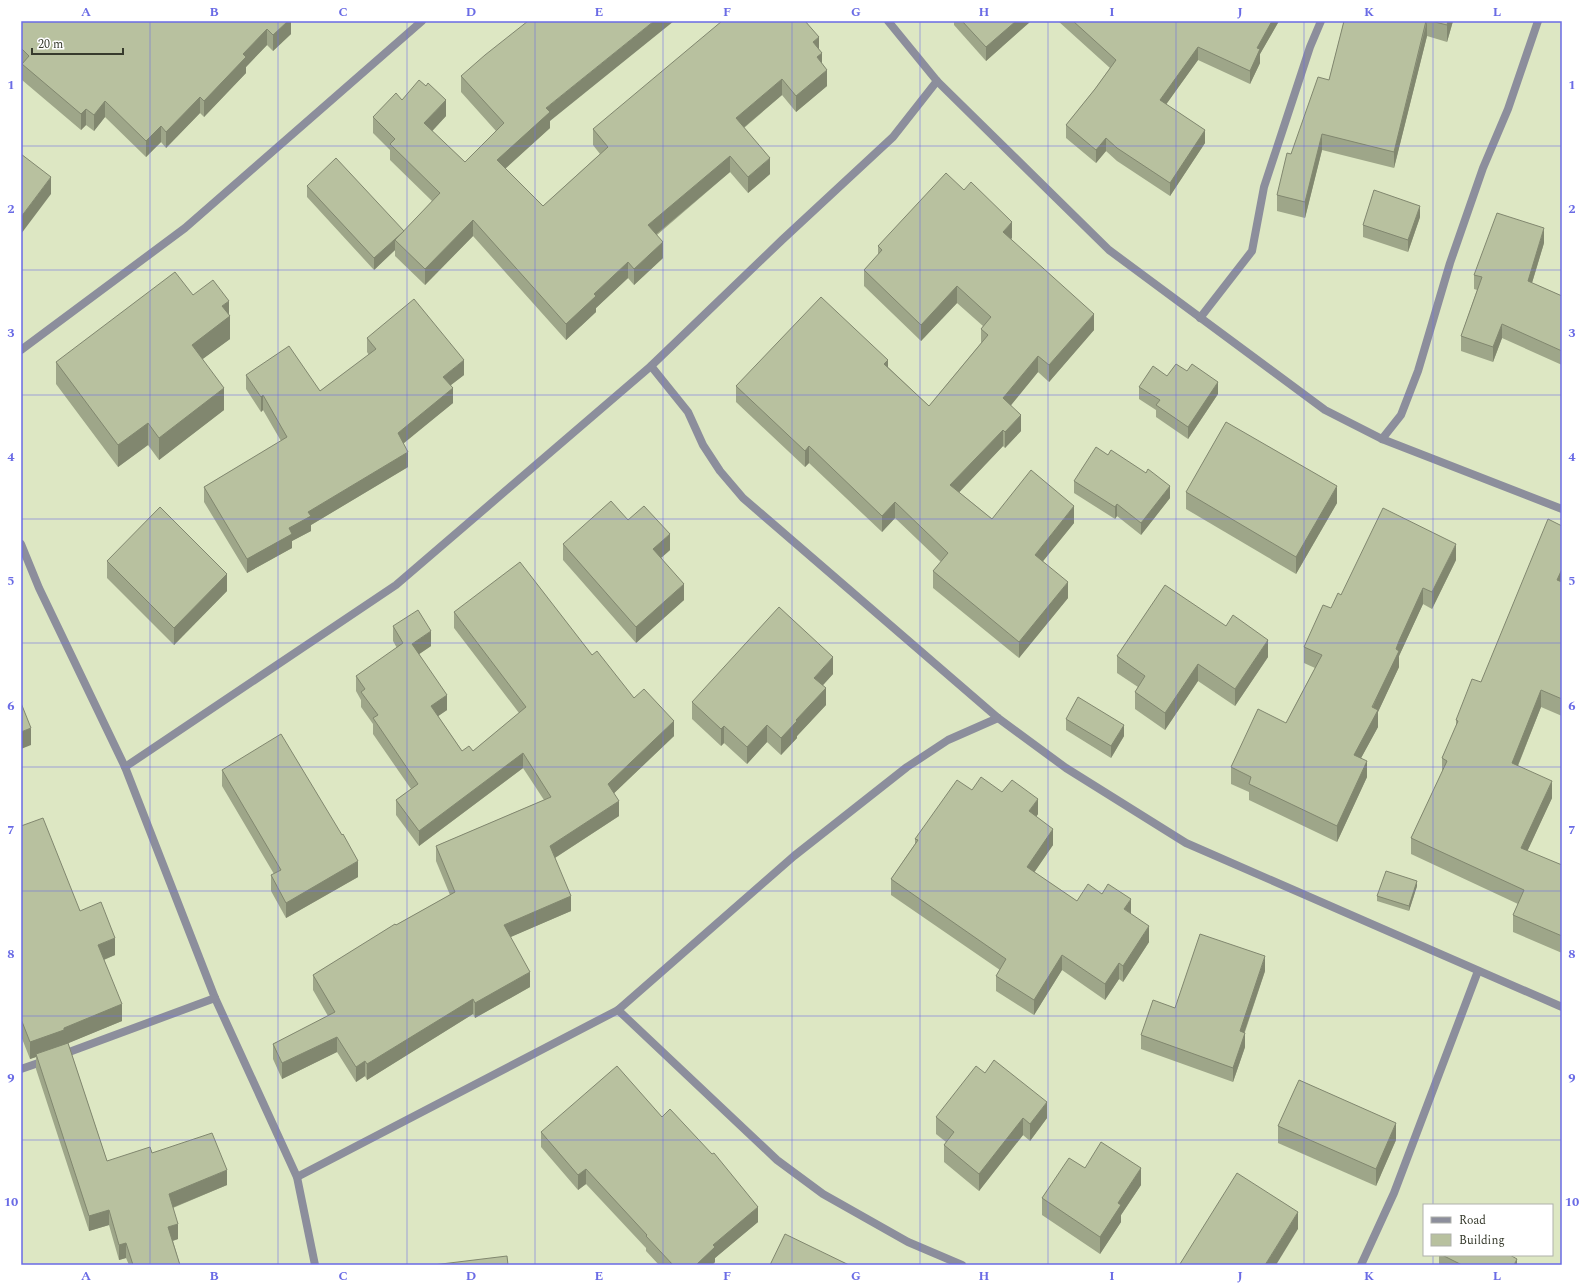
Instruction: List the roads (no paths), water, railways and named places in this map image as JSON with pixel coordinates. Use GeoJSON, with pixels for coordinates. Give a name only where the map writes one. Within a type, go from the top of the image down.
{"type":"FeatureCollection","features":[{"type":"Feature","properties":{"kind":"street"},"geometry":{"type":"LineString","coordinates":[[21,350],[185,228],[422,21]]}},
{"type":"Feature","properties":{"kind":"street"},"geometry":{"type":"LineString","coordinates":[[888,21],[937,81],[1109,250],[1325,410],[1382,439],[1562,509]]}},
{"type":"Feature","properties":{"kind":"street"},"geometry":{"type":"LineString","coordinates":[[1200,318],[1252,251],[1264,187],[1310,47],[1321,21]]}},
{"type":"Feature","properties":{"kind":"street"},"geometry":{"type":"LineString","coordinates":[[1382,439],[1401,416],[1418,372],[1450,263],[1483,168],[1508,109],[1538,21]]}},
{"type":"Feature","properties":{"kind":"street"},"geometry":{"type":"LineString","coordinates":[[125,767],[396,585],[651,366],[893,137],[937,81]]}},
{"type":"Feature","properties":{"kind":"street"},"geometry":{"type":"LineString","coordinates":[[651,366],[688,412],[703,445],[720,470],[743,498],[998,718],[1066,768],[1186,843],[1562,1007]]}},
{"type":"Feature","properties":{"kind":"street"},"geometry":{"type":"LineString","coordinates":[[21,544],[39,588],[125,767],[215,998],[297,1177],[315,1265]]}},
{"type":"Feature","properties":{"kind":"street"},"geometry":{"type":"LineString","coordinates":[[297,1177],[618,1010],[794,856],[907,768],[948,740],[998,718]]}},
{"type":"Feature","properties":{"kind":"street"},"geometry":{"type":"LineString","coordinates":[[1361,1265],[1394,1193],[1478,971]]}},
{"type":"Feature","properties":{"kind":"street"},"geometry":{"type":"LineString","coordinates":[[21,1069],[215,998]]}},
{"type":"Feature","properties":{"kind":"street"},"geometry":{"type":"LineString","coordinates":[[618,1010],[777,1160],[823,1194],[908,1242],[962,1265]]}}]}
